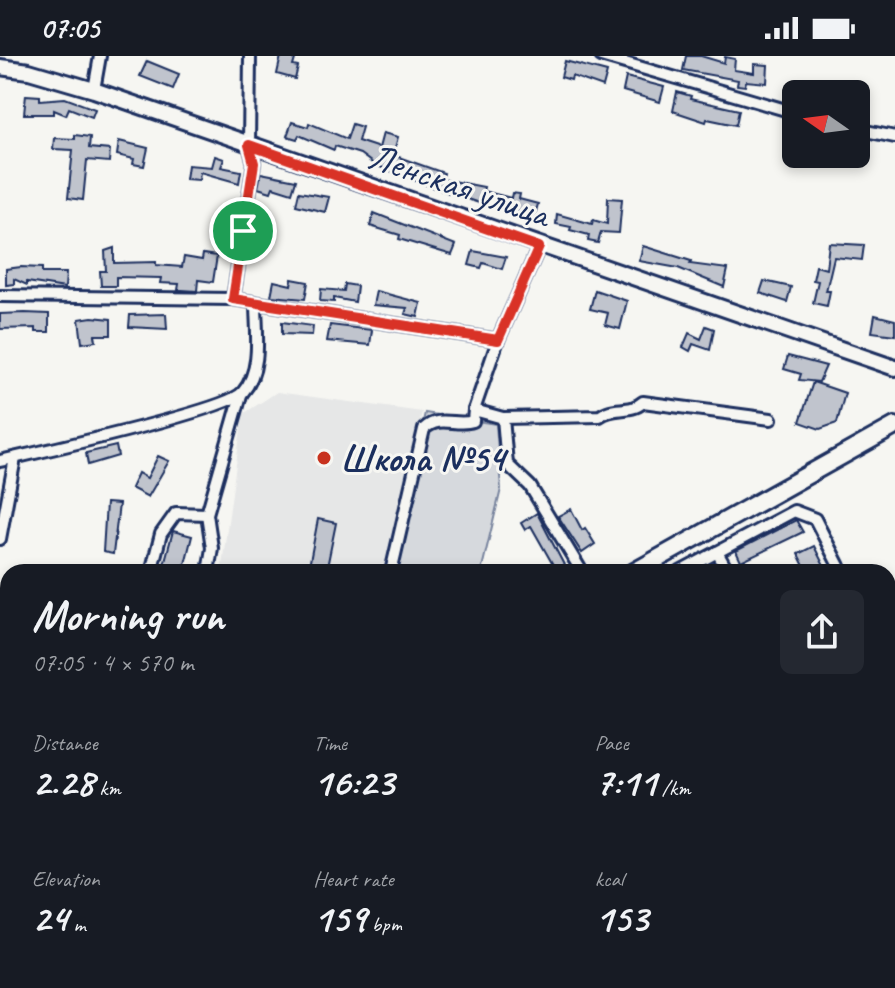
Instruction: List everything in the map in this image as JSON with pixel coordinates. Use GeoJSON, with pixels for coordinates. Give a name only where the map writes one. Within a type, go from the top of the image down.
{"type":"FeatureCollection","features":[{"type":"Feature","properties":{"kind":"main road","name":"Ленская улица"},"geometry":{"type":"LineString","coordinates":[[0,67],[29,71],[94,90],[539,247],[895,368]]}},
{"type":"Feature","properties":{"kind":"main road"},"geometry":{"type":"LineString","coordinates":[[648,564],[895,426]]}},
{"type":"Feature","properties":{"kind":"street"},"geometry":{"type":"LineString","coordinates":[[94,90],[100,56]]}},
{"type":"Feature","properties":{"kind":"street"},"geometry":{"type":"LineString","coordinates":[[233,299],[254,163],[249,145],[250,56]]}},
{"type":"Feature","properties":{"kind":"street"},"geometry":{"type":"LineString","coordinates":[[601,56],[782,109]]}},
{"type":"Feature","properties":{"kind":"street"},"geometry":{"type":"LineString","coordinates":[[870,132],[895,137]]}},
{"type":"Feature","properties":{"kind":"street"},"geometry":{"type":"LineString","coordinates":[[393,564],[424,429],[443,420],[473,421],[498,340],[539,247]]}},
{"type":"Feature","properties":{"kind":"street"},"geometry":{"type":"LineString","coordinates":[[0,296],[233,299],[498,340]]}},
{"type":"Feature","properties":{"kind":"street"},"geometry":{"type":"LineString","coordinates":[[209,564],[212,548],[207,514],[241,395],[253,377],[256,303]]}},
{"type":"Feature","properties":{"kind":"street"},"geometry":{"type":"LineString","coordinates":[[0,461],[158,422],[241,395]]}},
{"type":"Feature","properties":{"kind":"street"},"geometry":{"type":"LineString","coordinates":[[474,410],[503,418],[600,416],[606,411],[635,409],[643,402],[771,419]]}},
{"type":"Feature","properties":{"kind":"street"},"geometry":{"type":"LineString","coordinates":[[503,418],[507,464],[530,486],[577,564]]}},
{"type":"Feature","properties":{"kind":"street"},"geometry":{"type":"LineString","coordinates":[[0,539],[15,458]]}},
{"type":"Feature","properties":{"kind":"street"},"geometry":{"type":"LineString","coordinates":[[695,564],[794,511],[815,519],[838,564]]}},
{"type":"Feature","properties":{"kind":"street"},"geometry":{"type":"LineString","coordinates":[[153,564],[161,534],[176,513],[207,514]]}},
{"type":"Feature","properties":{"kind":"street"},"geometry":{"type":"LineString","coordinates":[[717,552],[724,564]]}},
{"type":"Feature","properties":{"kind":"shaded area","name":"Школа №54"},"geometry":{"type":"Polygon","coordinates":[[[277,392],[422,412],[387,564],[222,564],[243,414],[277,392]]]}},
{"type":"Feature","properties":{"kind":"shaded area"},"geometry":{"type":"Polygon","coordinates":[[[425,413],[496,424],[501,489],[483,564],[390,564],[425,413]]]}},
{"type":"Feature","properties":{"kind":"building"},"geometry":{"type":"Polygon","coordinates":[[[281,56],[296,56],[293,66],[298,67],[295,79],[277,74],[281,56]]]}},
{"type":"Feature","properties":{"kind":"building"},"geometry":{"type":"Polygon","coordinates":[[[686,56],[701,56],[724,63],[725,57],[735,59],[734,70],[754,73],[754,64],[768,65],[767,83],[746,81],[745,86],[737,85],[738,80],[683,70],[686,56]]]}},
{"type":"Feature","properties":{"kind":"building"},"geometry":{"type":"Polygon","coordinates":[[[147,61],[179,74],[173,89],[140,76],[147,61]]]}},
{"type":"Feature","properties":{"kind":"building"},"geometry":{"type":"Polygon","coordinates":[[[565,61],[607,72],[603,87],[572,76],[571,80],[561,77],[565,61]]]}},
{"type":"Feature","properties":{"kind":"building"},"geometry":{"type":"Polygon","coordinates":[[[626,77],[664,87],[660,102],[623,91],[626,77]]]}},
{"type":"Feature","properties":{"kind":"building"},"geometry":{"type":"Polygon","coordinates":[[[677,92],[691,96],[690,99],[739,110],[736,125],[707,119],[706,122],[673,111],[677,92]]]}},
{"type":"Feature","properties":{"kind":"building"},"geometry":{"type":"Polygon","coordinates":[[[26,95],[40,96],[40,100],[65,98],[95,109],[92,117],[69,108],[66,115],[54,110],[54,114],[24,114],[26,95]]]}},
{"type":"Feature","properties":{"kind":"building"},"geometry":{"type":"Polygon","coordinates":[[[292,122],[308,127],[309,123],[347,139],[352,124],[362,127],[358,141],[379,148],[383,133],[398,137],[393,155],[444,173],[442,179],[484,187],[483,191],[511,198],[512,193],[520,194],[519,199],[538,204],[533,222],[523,219],[524,213],[491,207],[437,189],[375,165],[360,154],[335,146],[334,150],[299,135],[297,139],[287,136],[292,122]]]}},
{"type":"Feature","properties":{"kind":"building"},"geometry":{"type":"Polygon","coordinates":[[[75,135],[90,137],[89,148],[110,150],[109,162],[87,160],[83,200],[68,198],[73,150],[53,149],[54,138],[75,139],[75,135]]]}},
{"type":"Feature","properties":{"kind":"building"},"geometry":{"type":"Polygon","coordinates":[[[119,141],[148,148],[144,166],[133,164],[134,159],[117,155],[119,141]]]}},
{"type":"Feature","properties":{"kind":"building"},"geometry":{"type":"Polygon","coordinates":[[[215,156],[224,159],[221,167],[241,171],[239,183],[200,172],[199,180],[186,179],[188,165],[212,167],[215,156]]]}},
{"type":"Feature","properties":{"kind":"building"},"geometry":{"type":"Polygon","coordinates":[[[261,173],[296,180],[292,193],[273,187],[271,192],[258,188],[261,173]]]}},
{"type":"Feature","properties":{"kind":"building"},"geometry":{"type":"Polygon","coordinates":[[[299,192],[329,197],[325,212],[296,205],[299,192]]]}},
{"type":"Feature","properties":{"kind":"building"},"geometry":{"type":"Polygon","coordinates":[[[608,198],[622,199],[619,233],[601,232],[598,243],[588,241],[589,235],[556,224],[557,214],[592,224],[593,220],[607,224],[608,198]]]}},
{"type":"Feature","properties":{"kind":"building"},"geometry":{"type":"Polygon","coordinates":[[[374,213],[456,245],[452,255],[399,239],[400,235],[370,226],[374,213]]]}},
{"type":"Feature","properties":{"kind":"building"},"geometry":{"type":"Polygon","coordinates":[[[829,243],[864,245],[862,260],[834,257],[826,291],[830,291],[827,306],[813,303],[818,281],[813,280],[816,266],[826,269],[829,243]]]}},
{"type":"Feature","properties":{"kind":"building"},"geometry":{"type":"Polygon","coordinates":[[[643,246],[691,261],[690,264],[728,269],[724,287],[678,268],[639,261],[643,246]]]}},
{"type":"Feature","properties":{"kind":"building"},"geometry":{"type":"Polygon","coordinates":[[[114,248],[114,263],[156,262],[156,265],[182,267],[184,257],[202,260],[203,254],[217,256],[213,282],[198,280],[197,291],[178,290],[179,284],[160,283],[161,278],[116,277],[116,286],[101,286],[100,271],[106,271],[105,251],[114,248]]]}},
{"type":"Feature","properties":{"kind":"building"},"geometry":{"type":"Polygon","coordinates":[[[473,251],[506,257],[502,269],[483,263],[481,268],[469,265],[473,251]]]}},
{"type":"Feature","properties":{"kind":"building"},"geometry":{"type":"Polygon","coordinates":[[[42,268],[42,273],[66,273],[65,288],[27,282],[27,285],[14,279],[14,284],[6,285],[6,269],[42,268]]]}},
{"type":"Feature","properties":{"kind":"building"},"geometry":{"type":"Polygon","coordinates":[[[292,279],[308,282],[305,299],[271,296],[274,281],[291,285],[292,279]]]}},
{"type":"Feature","properties":{"kind":"building"},"geometry":{"type":"Polygon","coordinates":[[[764,281],[791,287],[787,302],[760,293],[764,281]]]}},
{"type":"Feature","properties":{"kind":"building"},"geometry":{"type":"Polygon","coordinates":[[[345,284],[357,286],[355,302],[334,298],[334,302],[320,301],[321,289],[344,291],[345,284]]]}},
{"type":"Feature","properties":{"kind":"building"},"geometry":{"type":"Polygon","coordinates":[[[595,290],[627,301],[620,329],[605,325],[608,313],[590,309],[595,290]]]}},
{"type":"Feature","properties":{"kind":"building"},"geometry":{"type":"Polygon","coordinates":[[[376,291],[421,303],[418,317],[405,314],[407,308],[373,305],[376,291]]]}},
{"type":"Feature","properties":{"kind":"building"},"geometry":{"type":"Polygon","coordinates":[[[0,314],[49,314],[49,332],[36,332],[36,328],[0,329],[0,314]]]}},
{"type":"Feature","properties":{"kind":"building"},"geometry":{"type":"Polygon","coordinates":[[[166,314],[167,329],[129,327],[130,315],[166,314]]]}},
{"type":"Feature","properties":{"kind":"building"},"geometry":{"type":"Polygon","coordinates":[[[875,315],[895,320],[895,335],[872,332],[875,315]]]}},
{"type":"Feature","properties":{"kind":"building"},"geometry":{"type":"Polygon","coordinates":[[[79,319],[111,319],[111,335],[95,335],[96,341],[82,343],[79,319]]]}},
{"type":"Feature","properties":{"kind":"building"},"geometry":{"type":"Polygon","coordinates":[[[282,322],[313,326],[312,335],[282,334],[282,322]]]}},
{"type":"Feature","properties":{"kind":"building"},"geometry":{"type":"Polygon","coordinates":[[[330,325],[372,330],[370,345],[327,341],[330,325]]]}},
{"type":"Feature","properties":{"kind":"building"},"geometry":{"type":"Polygon","coordinates":[[[706,326],[714,329],[710,350],[693,344],[690,351],[683,347],[689,333],[701,339],[706,326]]]}},
{"type":"Feature","properties":{"kind":"building"},"geometry":{"type":"Polygon","coordinates":[[[788,356],[826,366],[819,382],[799,380],[801,374],[784,369],[788,356]]]}},
{"type":"Feature","properties":{"kind":"building"},"geometry":{"type":"Polygon","coordinates":[[[813,382],[845,393],[837,423],[820,429],[800,422],[813,382]]]}},
{"type":"Feature","properties":{"kind":"building"},"geometry":{"type":"Polygon","coordinates":[[[116,446],[118,456],[88,465],[86,453],[116,446]]]}},
{"type":"Feature","properties":{"kind":"building"},"geometry":{"type":"Polygon","coordinates":[[[158,456],[169,461],[148,497],[131,488],[138,473],[147,478],[158,456]]]}},
{"type":"Feature","properties":{"kind":"building"},"geometry":{"type":"Polygon","coordinates":[[[106,503],[119,504],[113,554],[103,552],[106,503]]]}},
{"type":"Feature","properties":{"kind":"building"},"geometry":{"type":"Polygon","coordinates":[[[571,509],[582,530],[585,528],[595,544],[582,553],[558,516],[571,509]]]}},
{"type":"Feature","properties":{"kind":"building"},"geometry":{"type":"Polygon","coordinates":[[[537,513],[563,564],[553,564],[531,526],[525,530],[521,523],[537,513]]]}},
{"type":"Feature","properties":{"kind":"building"},"geometry":{"type":"Polygon","coordinates":[[[318,519],[336,523],[328,564],[310,564],[318,519]]]}},
{"type":"Feature","properties":{"kind":"building"},"geometry":{"type":"Polygon","coordinates":[[[796,520],[803,532],[741,562],[736,551],[796,520]]]}},
{"type":"Feature","properties":{"kind":"building"},"geometry":{"type":"Polygon","coordinates":[[[173,531],[192,536],[185,564],[164,564],[173,531]]]}},
{"type":"Feature","properties":{"kind":"building"},"geometry":{"type":"Polygon","coordinates":[[[814,546],[823,564],[803,564],[798,554],[814,546]]]}},
{"type":"Feature","properties":{"kind":"place","name":"Школа №54"},"geometry":{"type":"Point","coordinates":[324,458]}},
{"type":"Feature","properties":{"kind":"route"},"geometry":{"type":"LineString","coordinates":[[249,145],[539,247],[498,340],[233,299],[243,231],[254,163],[249,145]]}}]}
